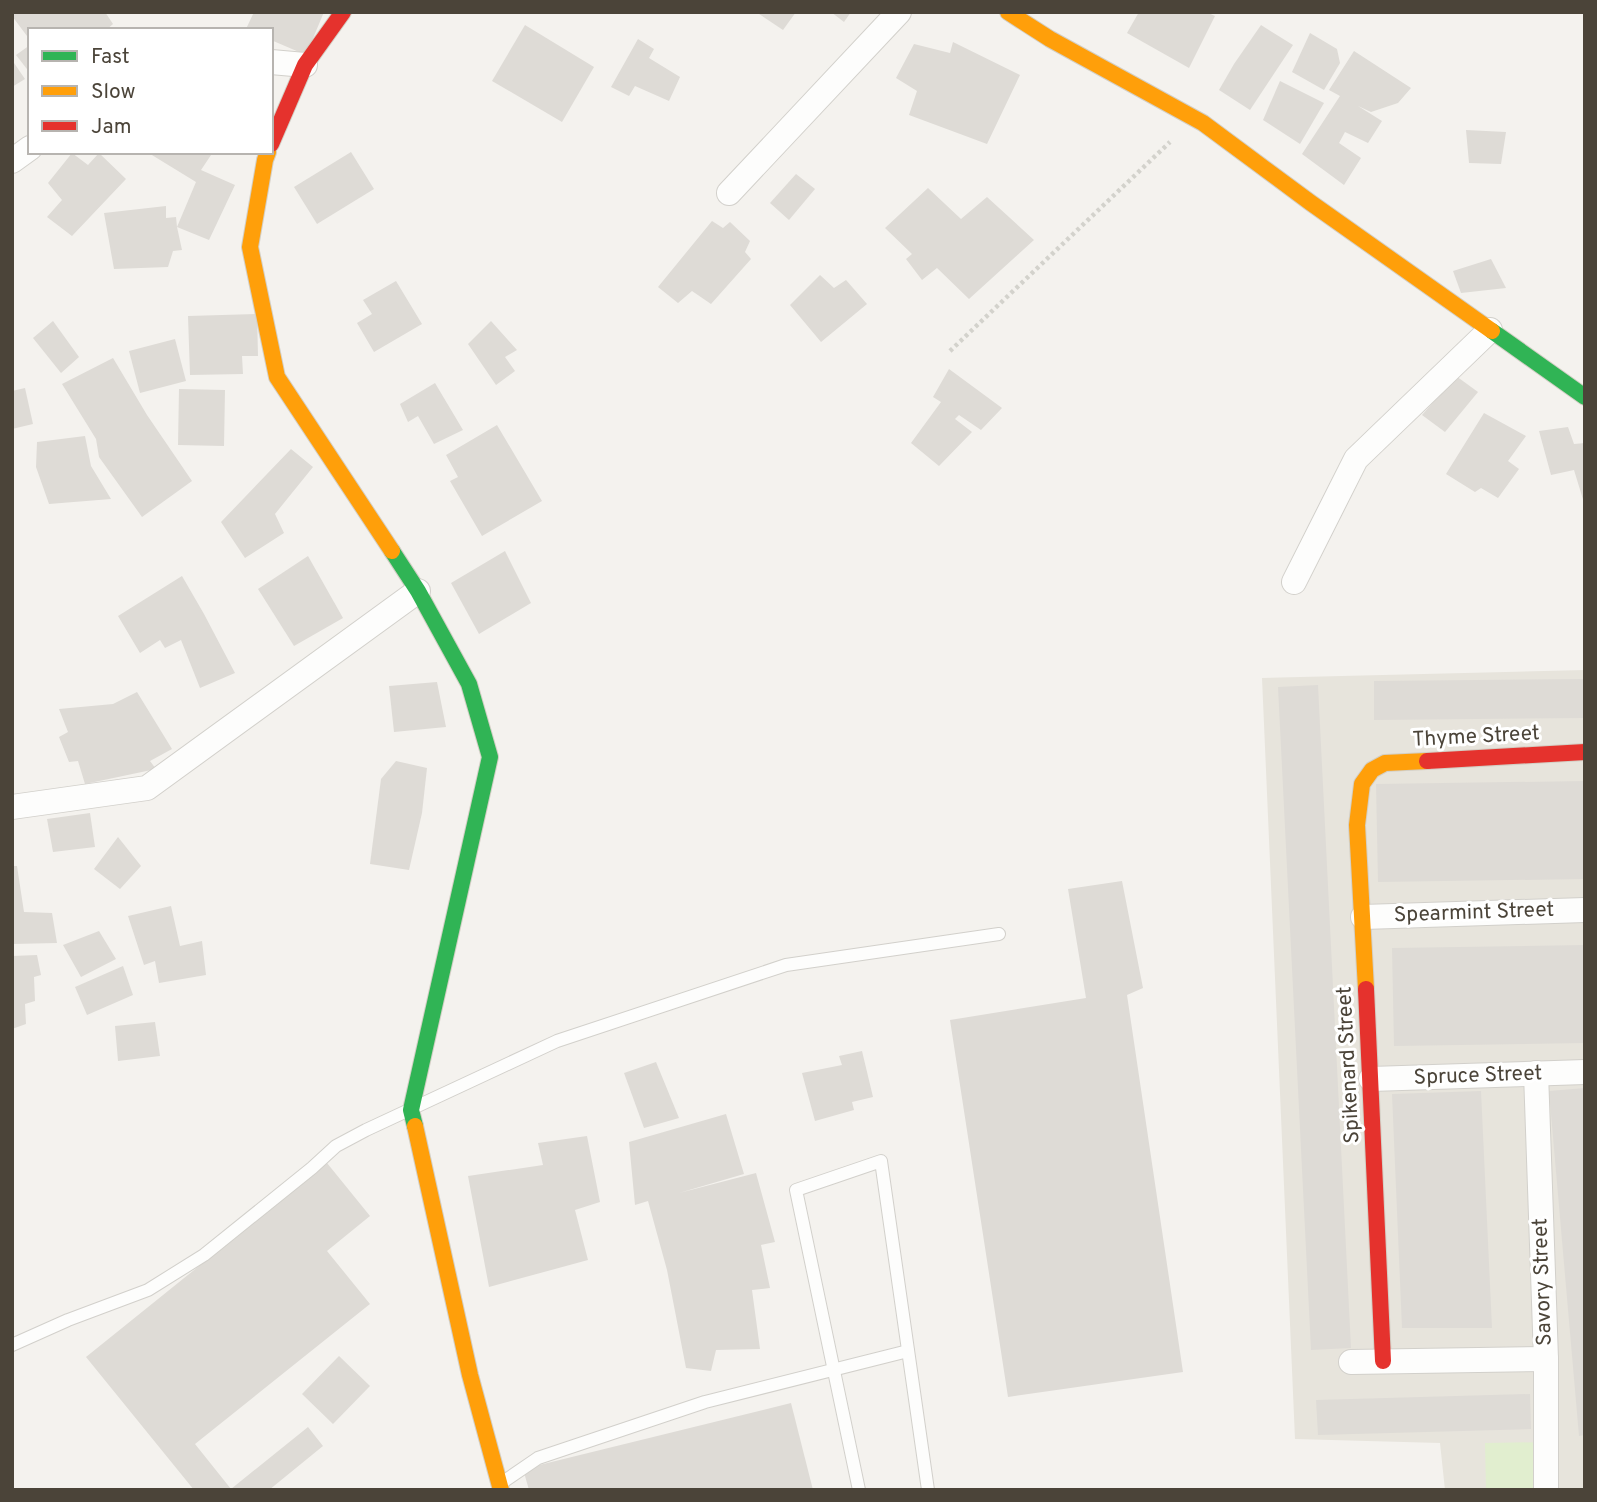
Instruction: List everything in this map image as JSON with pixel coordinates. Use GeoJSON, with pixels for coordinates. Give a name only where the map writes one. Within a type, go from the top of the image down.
{"type":"FeatureCollection","features":[{"type":"Feature","properties":{"kind":"street"},"geometry":{"type":"LineString","coordinates":[[273,139],[305,65],[343,12]]}},
{"type":"Feature","properties":{"kind":"street"},"geometry":{"type":"LineString","coordinates":[[729,193],[899,12]]}},
{"type":"Feature","properties":{"kind":"street"},"geometry":{"type":"LineString","coordinates":[[1008,12],[1049,39],[1195,119],[1585,397]]}},
{"type":"Feature","properties":{"kind":"street"},"geometry":{"type":"LineString","coordinates":[[273,62],[305,65]]}},
{"type":"Feature","properties":{"kind":"street"},"geometry":{"type":"LineString","coordinates":[[12,161],[28,149]]}},
{"type":"Feature","properties":{"kind":"street"},"geometry":{"type":"LineString","coordinates":[[267,154],[250,247],[278,377],[418,591],[469,684],[490,757],[411,1110],[498,1488]]}},
{"type":"Feature","properties":{"kind":"street"},"geometry":{"type":"LineString","coordinates":[[1294,582],[1356,459],[1490,330]]}},
{"type":"Feature","properties":{"kind":"street"},"geometry":{"type":"LineString","coordinates":[[12,807],[147,788],[418,591]]}},
{"type":"Feature","properties":{"kind":"street","name":"Thyme Street"},"geometry":{"type":"LineString","coordinates":[[1372,770],[1385,763],[1585,752]]}},
{"type":"Feature","properties":{"kind":"street","name":"Spikenard Street"},"geometry":{"type":"LineString","coordinates":[[1372,770],[1362,784],[1357,825],[1383,1361]]}},
{"type":"Feature","properties":{"kind":"street","name":"Spearmint Street"},"geometry":{"type":"LineString","coordinates":[[1363,917],[1585,910]]}},
{"type":"Feature","properties":{"kind":"street","name":"Spruce Street"},"geometry":{"type":"LineString","coordinates":[[1371,1079],[1585,1072]]}},
{"type":"Feature","properties":{"kind":"street","name":"Savory Street"},"geometry":{"type":"LineString","coordinates":[[1536,1073],[1546,1359],[1546,1490]]}},
{"type":"Feature","properties":{"kind":"street"},"geometry":{"type":"LineString","coordinates":[[1351,1362],[1546,1359]]}},
{"type":"Feature","properties":{"kind":"lane"},"geometry":{"type":"LineString","coordinates":[[12,1345],[68,1320],[148,1290],[204,1255],[336,1146],[557,1041],[786,965],[999,934]]}},
{"type":"Feature","properties":{"kind":"lane"},"geometry":{"type":"LineString","coordinates":[[859,1490],[796,1190],[881,1161],[928,1490]]}},
{"type":"Feature","properties":{"kind":"lane"},"geometry":{"type":"LineString","coordinates":[[498,1488],[538,1458],[705,1402],[908,1351]]}},
{"type":"Feature","properties":{"kind":"path"},"geometry":{"type":"LineString","coordinates":[[950,351],[1195,119]]}},
{"type":"Feature","properties":{"kind":"shaded area"},"geometry":{"type":"Polygon","coordinates":[[[1585,670],[1585,1490],[1445,1490],[1440,1443],[1295,1439],[1262,678],[1585,670]]]}},
{"type":"Feature","properties":{"kind":"green space"},"geometry":{"type":"Polygon","coordinates":[[[1549,1442],[1550,1490],[1486,1490],[1485,1443],[1549,1442]]]}},
{"type":"Feature","properties":{"kind":"building"},"geometry":{"type":"Polygon","coordinates":[[[14,12],[105,12],[113,24],[108,28],[28,28],[28,37],[12,16],[14,12]]]}},
{"type":"Feature","properties":{"kind":"building"},"geometry":{"type":"Polygon","coordinates":[[[254,12],[324,12],[306,55],[273,41],[273,28],[246,28],[254,12]]]}},
{"type":"Feature","properties":{"kind":"building"},"geometry":{"type":"Polygon","coordinates":[[[756,12],[796,12],[783,30],[756,12]]]}},
{"type":"Feature","properties":{"kind":"building"},"geometry":{"type":"Polygon","coordinates":[[[831,12],[851,12],[844,22],[831,12]]]}},
{"type":"Feature","properties":{"kind":"building"},"geometry":{"type":"Polygon","coordinates":[[[1139,12],[1206,12],[1215,16],[1189,68],[1127,33],[1139,12]]]}},
{"type":"Feature","properties":{"kind":"building"},"geometry":{"type":"Polygon","coordinates":[[[525,25],[594,67],[562,122],[492,81],[525,25]]]}},
{"type":"Feature","properties":{"kind":"building"},"geometry":{"type":"Polygon","coordinates":[[[1261,25],[1293,45],[1250,110],[1219,90],[1261,25]]]}},
{"type":"Feature","properties":{"kind":"building"},"geometry":{"type":"Polygon","coordinates":[[[1310,33],[1337,49],[1340,63],[1324,90],[1292,72],[1310,33]]]}},
{"type":"Feature","properties":{"kind":"building"},"geometry":{"type":"Polygon","coordinates":[[[638,39],[654,49],[649,58],[680,77],[669,101],[635,86],[629,96],[611,87],[638,39]]]}},
{"type":"Feature","properties":{"kind":"building"},"geometry":{"type":"Polygon","coordinates":[[[953,42],[1020,75],[987,144],[909,115],[917,91],[896,78],[914,44],[950,53],[953,42]]]}},
{"type":"Feature","properties":{"kind":"building"},"geometry":{"type":"Polygon","coordinates":[[[28,46],[28,70],[16,55],[28,46]]]}},
{"type":"Feature","properties":{"kind":"building"},"geometry":{"type":"Polygon","coordinates":[[[1354,51],[1411,88],[1398,103],[1371,112],[1358,106],[1382,121],[1368,143],[1345,132],[1339,143],[1361,158],[1344,185],[1302,154],[1340,96],[1329,90],[1354,51]]]}},
{"type":"Feature","properties":{"kind":"building"},"geometry":{"type":"Polygon","coordinates":[[[12,60],[25,79],[12,87],[12,60]]]}},
{"type":"Feature","properties":{"kind":"building"},"geometry":{"type":"Polygon","coordinates":[[[1280,81],[1324,103],[1300,144],[1263,120],[1280,81]]]}},
{"type":"Feature","properties":{"kind":"building"},"geometry":{"type":"Polygon","coordinates":[[[1466,130],[1506,132],[1501,164],[1469,163],[1466,130]]]}},
{"type":"Feature","properties":{"kind":"building"},"geometry":{"type":"Polygon","coordinates":[[[351,152],[374,189],[317,224],[294,187],[351,152]]]}},
{"type":"Feature","properties":{"kind":"building"},"geometry":{"type":"Polygon","coordinates":[[[71,154],[88,165],[100,154],[126,179],[72,236],[47,217],[62,200],[48,183],[71,154]]]}},
{"type":"Feature","properties":{"kind":"building"},"geometry":{"type":"Polygon","coordinates":[[[150,154],[212,154],[201,170],[235,185],[209,240],[177,227],[196,182],[150,154]]]}},
{"type":"Feature","properties":{"kind":"building"},"geometry":{"type":"Polygon","coordinates":[[[796,174],[815,189],[789,220],[770,203],[796,174]]]}},
{"type":"Feature","properties":{"kind":"building"},"geometry":{"type":"Polygon","coordinates":[[[928,188],[961,219],[987,197],[1034,240],[969,299],[937,268],[922,280],[906,259],[912,254],[885,228],[928,188]]]}},
{"type":"Feature","properties":{"kind":"building"},"geometry":{"type":"Polygon","coordinates":[[[166,206],[166,218],[176,217],[182,250],[173,251],[168,267],[114,269],[104,213],[166,206]]]}},
{"type":"Feature","properties":{"kind":"building"},"geometry":{"type":"Polygon","coordinates":[[[712,221],[723,228],[730,222],[750,241],[745,252],[751,259],[711,304],[692,291],[678,303],[658,287],[712,221]]]}},
{"type":"Feature","properties":{"kind":"building"},"geometry":{"type":"Polygon","coordinates":[[[1491,259],[1506,288],[1461,293],[1453,271],[1491,259]]]}},
{"type":"Feature","properties":{"kind":"building"},"geometry":{"type":"Polygon","coordinates":[[[820,275],[834,288],[846,280],[867,304],[821,342],[790,305],[820,275]]]}},
{"type":"Feature","properties":{"kind":"building"},"geometry":{"type":"Polygon","coordinates":[[[396,281],[422,324],[374,352],[357,323],[372,314],[363,300],[396,281]]]}},
{"type":"Feature","properties":{"kind":"building"},"geometry":{"type":"Polygon","coordinates":[[[257,314],[258,356],[242,356],[243,374],[190,375],[188,316],[257,314]]]}},
{"type":"Feature","properties":{"kind":"building"},"geometry":{"type":"Polygon","coordinates":[[[53,321],[79,357],[61,373],[33,338],[53,321]]]}},
{"type":"Feature","properties":{"kind":"building"},"geometry":{"type":"Polygon","coordinates":[[[491,321],[517,350],[505,357],[515,371],[496,385],[468,344],[491,321]]]}},
{"type":"Feature","properties":{"kind":"building"},"geometry":{"type":"Polygon","coordinates":[[[175,339],[186,381],[140,393],[129,351],[175,339]]]}},
{"type":"Feature","properties":{"kind":"building"},"geometry":{"type":"Polygon","coordinates":[[[113,358],[147,415],[192,481],[142,517],[99,457],[96,439],[62,384],[113,358]]]}},
{"type":"Feature","properties":{"kind":"building"},"geometry":{"type":"Polygon","coordinates":[[[949,369],[1002,408],[981,430],[959,415],[955,419],[972,432],[939,466],[911,443],[941,402],[933,397],[949,369]]]}},
{"type":"Feature","properties":{"kind":"building"},"geometry":{"type":"Polygon","coordinates":[[[1456,376],[1478,392],[1445,432],[1422,415],[1456,376]]]}},
{"type":"Feature","properties":{"kind":"building"},"geometry":{"type":"Polygon","coordinates":[[[435,383],[463,430],[434,444],[418,416],[408,422],[400,404],[435,383]]]}},
{"type":"Feature","properties":{"kind":"building"},"geometry":{"type":"Polygon","coordinates":[[[25,388],[33,424],[12,429],[12,391],[25,388]]]}},
{"type":"Feature","properties":{"kind":"building"},"geometry":{"type":"Polygon","coordinates":[[[179,389],[225,390],[224,446],[178,445],[179,389]]]}},
{"type":"Feature","properties":{"kind":"building"},"geometry":{"type":"Polygon","coordinates":[[[1484,413],[1526,436],[1508,461],[1519,469],[1498,498],[1481,488],[1475,492],[1446,474],[1484,413]]]}},
{"type":"Feature","properties":{"kind":"building"},"geometry":{"type":"Polygon","coordinates":[[[497,425],[542,501],[482,536],[450,481],[458,477],[446,455],[497,425]]]}},
{"type":"Feature","properties":{"kind":"building"},"geometry":{"type":"Polygon","coordinates":[[[1568,427],[1574,444],[1585,443],[1585,506],[1574,470],[1551,475],[1539,431],[1568,427]]]}},
{"type":"Feature","properties":{"kind":"building"},"geometry":{"type":"Polygon","coordinates":[[[85,436],[91,466],[111,499],[49,504],[36,467],[37,442],[85,436]]]}},
{"type":"Feature","properties":{"kind":"building"},"geometry":{"type":"Polygon","coordinates":[[[291,449],[313,467],[275,514],[284,533],[245,558],[221,522],[291,449]]]}},
{"type":"Feature","properties":{"kind":"building"},"geometry":{"type":"Polygon","coordinates":[[[505,551],[531,603],[479,634],[451,583],[505,551]]]}},
{"type":"Feature","properties":{"kind":"building"},"geometry":{"type":"Polygon","coordinates":[[[308,556],[343,618],[294,646],[258,589],[308,556]]]}},
{"type":"Feature","properties":{"kind":"building"},"geometry":{"type":"Polygon","coordinates":[[[182,576],[235,673],[200,688],[181,640],[165,648],[160,640],[140,653],[118,616],[182,576]]]}},
{"type":"Feature","properties":{"kind":"building"},"geometry":{"type":"Polygon","coordinates":[[[1585,679],[1585,718],[1374,720],[1374,681],[1585,679]]]}},
{"type":"Feature","properties":{"kind":"building"},"geometry":{"type":"Polygon","coordinates":[[[437,682],[446,727],[394,732],[389,686],[437,682]]]}},
{"type":"Feature","properties":{"kind":"building"},"geometry":{"type":"Polygon","coordinates":[[[1318,685],[1351,1348],[1311,1350],[1278,687],[1318,685]]]}},
{"type":"Feature","properties":{"kind":"building"},"geometry":{"type":"Polygon","coordinates":[[[137,692],[172,749],[150,761],[156,769],[85,784],[78,761],[69,762],[59,737],[68,732],[59,709],[113,704],[137,692]]]}},
{"type":"Feature","properties":{"kind":"building"},"geometry":{"type":"Polygon","coordinates":[[[396,761],[427,768],[422,813],[409,870],[370,864],[381,779],[396,761]]]}},
{"type":"Feature","properties":{"kind":"building"},"geometry":{"type":"Polygon","coordinates":[[[1585,781],[1585,879],[1378,882],[1376,784],[1585,781]]]}},
{"type":"Feature","properties":{"kind":"building"},"geometry":{"type":"Polygon","coordinates":[[[90,813],[95,847],[53,852],[47,819],[90,813]]]}},
{"type":"Feature","properties":{"kind":"building"},"geometry":{"type":"Polygon","coordinates":[[[118,837],[141,866],[120,889],[94,869],[118,837]]]}},
{"type":"Feature","properties":{"kind":"building"},"geometry":{"type":"Polygon","coordinates":[[[12,866],[17,866],[24,912],[52,913],[57,943],[12,944],[12,866]]]}},
{"type":"Feature","properties":{"kind":"building"},"geometry":{"type":"Polygon","coordinates":[[[1122,881],[1143,988],[1127,995],[1183,1372],[1008,1397],[950,1020],[1086,998],[1068,889],[1122,881]]]}},
{"type":"Feature","properties":{"kind":"building"},"geometry":{"type":"Polygon","coordinates":[[[171,906],[180,946],[202,941],[206,975],[159,983],[155,961],[144,965],[128,916],[171,906]]]}},
{"type":"Feature","properties":{"kind":"building"},"geometry":{"type":"Polygon","coordinates":[[[99,931],[116,959],[81,977],[63,945],[99,931]]]}},
{"type":"Feature","properties":{"kind":"building"},"geometry":{"type":"Polygon","coordinates":[[[1585,945],[1585,1043],[1394,1046],[1392,948],[1585,945]]]}},
{"type":"Feature","properties":{"kind":"building"},"geometry":{"type":"Polygon","coordinates":[[[37,955],[41,975],[34,977],[35,1001],[25,1004],[26,1024],[12,1029],[12,956],[37,955]]]}},
{"type":"Feature","properties":{"kind":"building"},"geometry":{"type":"Polygon","coordinates":[[[123,966],[133,995],[87,1015],[75,987],[123,966]]]}},
{"type":"Feature","properties":{"kind":"building"},"geometry":{"type":"Polygon","coordinates":[[[155,1022],[160,1056],[118,1061],[115,1026],[155,1022]]]}},
{"type":"Feature","properties":{"kind":"building"},"geometry":{"type":"Polygon","coordinates":[[[862,1051],[873,1097],[852,1102],[854,1110],[815,1121],[802,1073],[842,1065],[839,1056],[862,1051]]]}},
{"type":"Feature","properties":{"kind":"building"},"geometry":{"type":"Polygon","coordinates":[[[656,1062],[679,1118],[644,1128],[624,1073],[656,1062]]]}},
{"type":"Feature","properties":{"kind":"building"},"geometry":{"type":"Polygon","coordinates":[[[1585,1088],[1585,1435],[1579,1436],[1549,1091],[1585,1088]]]}},
{"type":"Feature","properties":{"kind":"building"},"geometry":{"type":"Polygon","coordinates":[[[1481,1091],[1492,1328],[1402,1328],[1392,1094],[1481,1091]]]}},
{"type":"Feature","properties":{"kind":"building"},"geometry":{"type":"Polygon","coordinates":[[[726,1114],[744,1174],[679,1193],[756,1173],[775,1242],[761,1245],[770,1288],[752,1290],[760,1349],[716,1350],[711,1371],[686,1368],[667,1270],[648,1201],[635,1205],[629,1142],[726,1114]]]}},
{"type":"Feature","properties":{"kind":"building"},"geometry":{"type":"Polygon","coordinates":[[[587,1136],[600,1202],[575,1210],[588,1260],[489,1287],[468,1176],[543,1165],[538,1143],[587,1136]]]}},
{"type":"Feature","properties":{"kind":"building"},"geometry":{"type":"Polygon","coordinates":[[[327,1163],[370,1216],[327,1251],[370,1304],[195,1444],[231,1489],[308,1427],[323,1446],[269,1490],[194,1490],[86,1357],[327,1163]]]}},
{"type":"Feature","properties":{"kind":"building"},"geometry":{"type":"Polygon","coordinates":[[[339,1356],[370,1386],[333,1424],[302,1394],[339,1356]]]}},
{"type":"Feature","properties":{"kind":"building"},"geometry":{"type":"Polygon","coordinates":[[[1530,1394],[1531,1429],[1318,1435],[1316,1400],[1530,1394]]]}},
{"type":"Feature","properties":{"kind":"building"},"geometry":{"type":"Polygon","coordinates":[[[791,1403],[813,1490],[529,1490],[523,1469],[791,1403]]]}},
{"type":"Feature","properties":{"kind":"traffic: fast"},"geometry":{"type":"LineString","coordinates":[[1492,331],[1585,397]]}},
{"type":"Feature","properties":{"kind":"traffic: fast"},"geometry":{"type":"LineString","coordinates":[[392,551],[418,591],[469,684],[490,757],[411,1110],[415,1126]]}},
{"type":"Feature","properties":{"kind":"traffic: slow"},"geometry":{"type":"LineString","coordinates":[[1008,12],[1050,39],[1203,123],[1492,331]]}},
{"type":"Feature","properties":{"kind":"traffic: slow"},"geometry":{"type":"LineString","coordinates":[[267,154],[250,247],[277,377],[392,551]]}},
{"type":"Feature","properties":{"kind":"traffic: slow"},"geometry":{"type":"LineString","coordinates":[[1366,989],[1357,825],[1362,784],[1372,770],[1385,763],[1427,761]]}},
{"type":"Feature","properties":{"kind":"traffic: slow"},"geometry":{"type":"LineString","coordinates":[[415,1126],[470,1375],[501,1490]]}},
{"type":"Feature","properties":{"kind":"traffic: jam"},"geometry":{"type":"LineString","coordinates":[[273,139],[305,65],[343,12]]}},
{"type":"Feature","properties":{"kind":"traffic: jam"},"geometry":{"type":"LineString","coordinates":[[1427,761],[1585,752]]}},
{"type":"Feature","properties":{"kind":"traffic: jam"},"geometry":{"type":"LineString","coordinates":[[1366,989],[1383,1361]]}}]}
